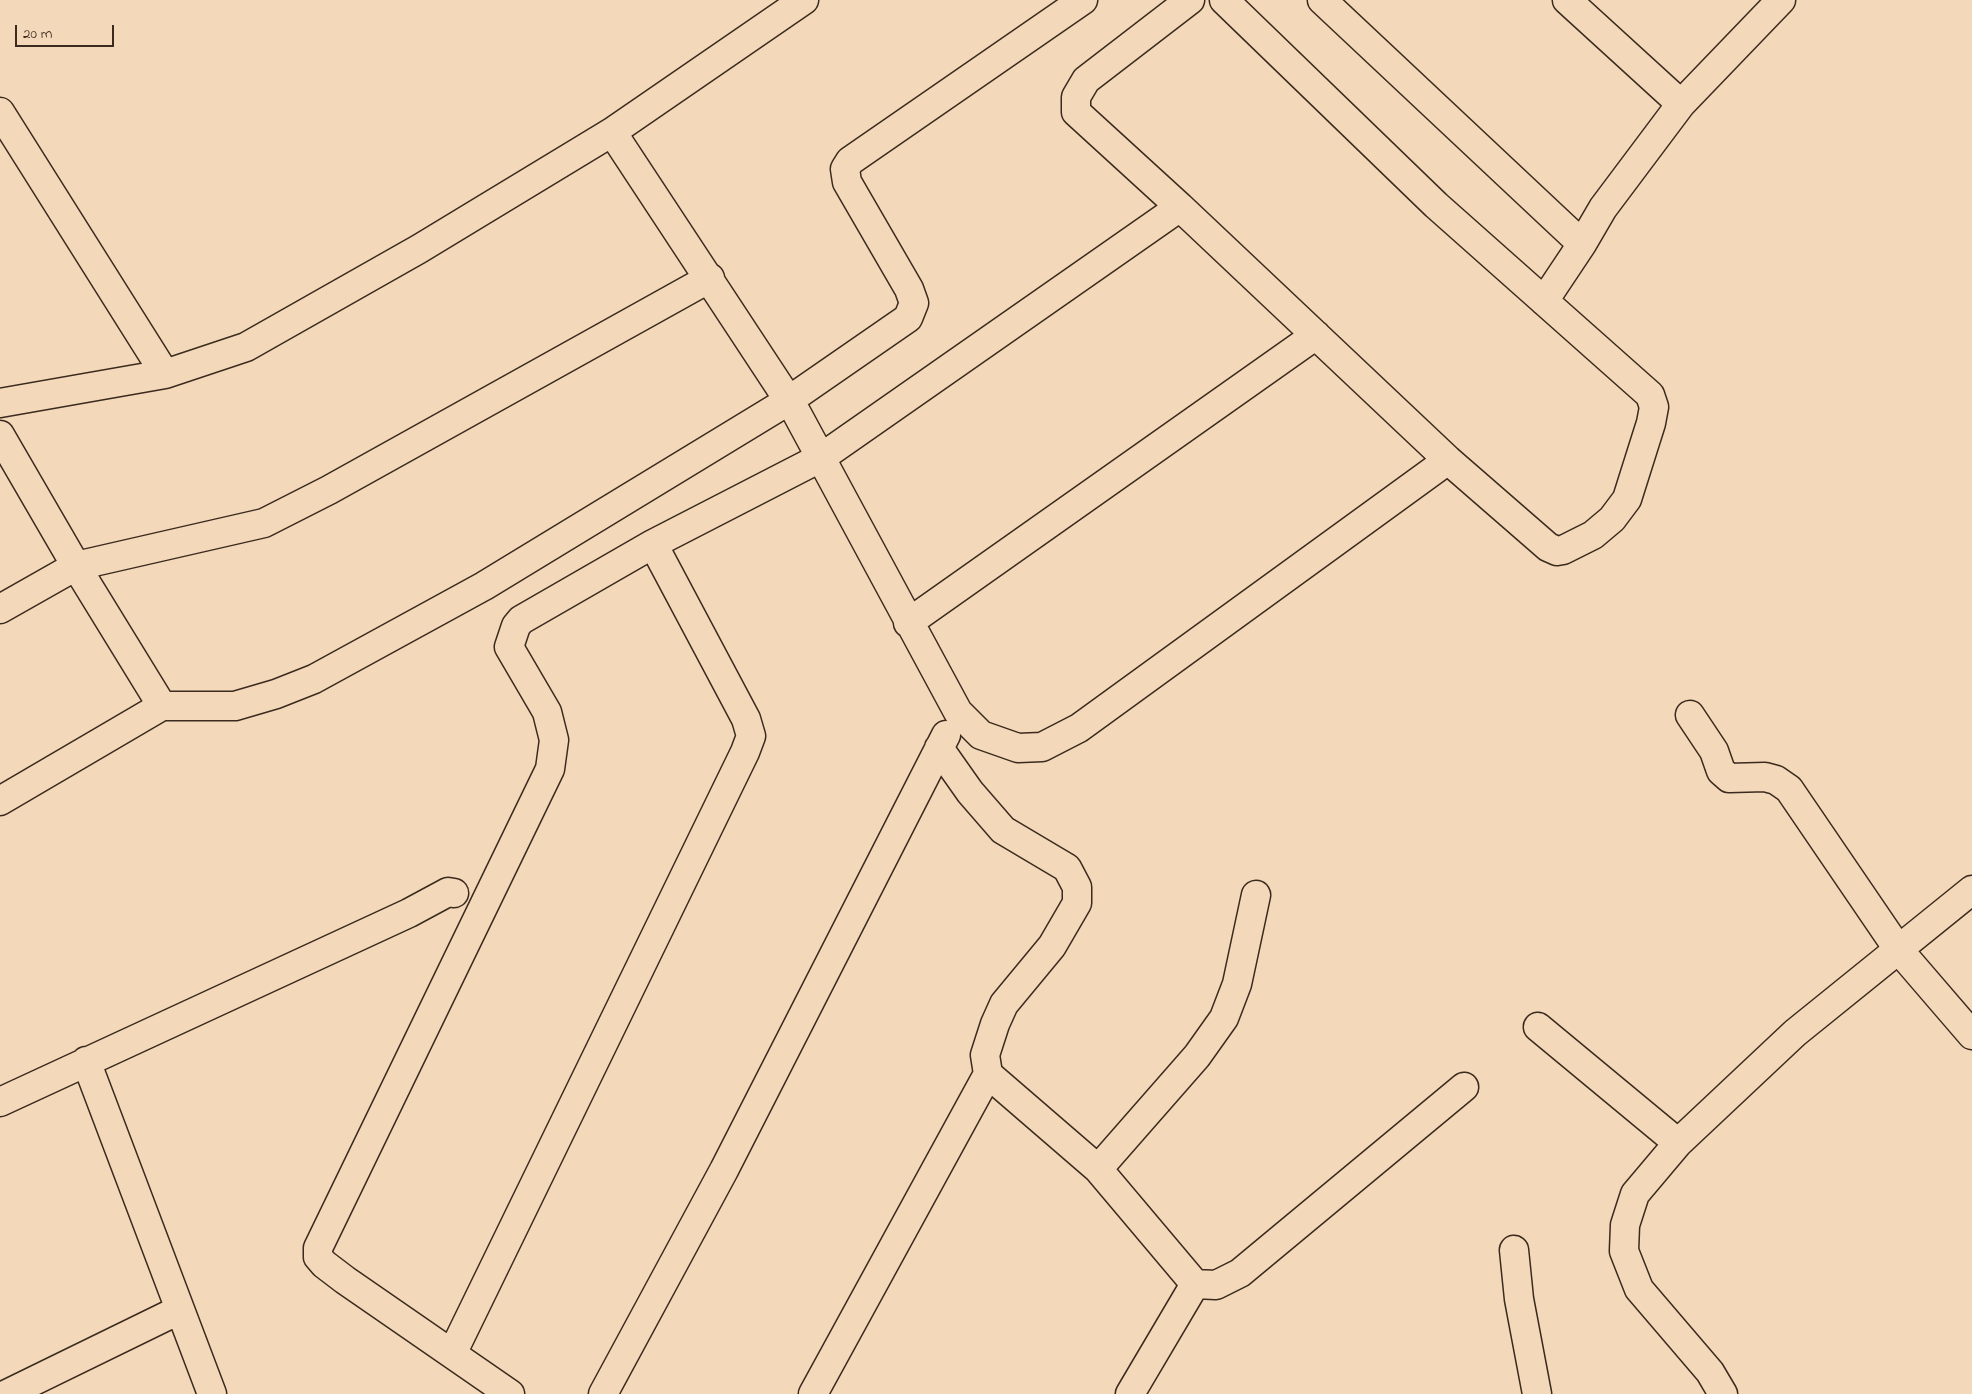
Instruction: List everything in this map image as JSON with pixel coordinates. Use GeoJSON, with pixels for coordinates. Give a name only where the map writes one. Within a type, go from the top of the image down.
{"type":"FeatureCollection","features":[{"type":"Feature","properties":{"kind":"street"},"geometry":{"type":"LineString","coordinates":[[0,403],[165,374],[246,347],[419,249],[612,132],[804,0]]}},
{"type":"Feature","properties":{"kind":"street"},"geometry":{"type":"LineString","coordinates":[[0,801],[162,706],[235,706],[276,694],[314,678],[484,586],[792,406],[908,318],[914,303],[901,275],[847,182],[845,169],[850,161],[1082,0]]}},
{"type":"Feature","properties":{"kind":"street"},"geometry":{"type":"LineString","coordinates":[[1190,0],[1086,80],[1076,97],[1076,112],[1180,207],[1448,460],[1548,547],[1557,551],[1563,550],[1593,535],[1612,519],[1627,499],[1652,423],[1654,407],[1650,395],[1436,205],[1224,0]]}},
{"type":"Feature","properties":{"kind":"street"},"geometry":{"type":"LineString","coordinates":[[1322,0],[1582,244]]}},
{"type":"Feature","properties":{"kind":"street"},"geometry":{"type":"LineString","coordinates":[[1567,0],[1681,104]]}},
{"type":"Feature","properties":{"kind":"street"},"geometry":{"type":"LineString","coordinates":[[1544,301],[1582,244],[1602,208],[1681,104],[1781,0]]}},
{"type":"Feature","properties":{"kind":"street"},"geometry":{"type":"LineString","coordinates":[[0,112],[165,374]]}},
{"type":"Feature","properties":{"kind":"street"},"geometry":{"type":"LineString","coordinates":[[612,132],[710,278],[792,406],[817,448],[908,623],[958,712],[981,735],[1018,748],[1042,747],[1079,728],[1448,460]]}},
{"type":"Feature","properties":{"kind":"street"},"geometry":{"type":"LineString","coordinates":[[510,1394],[324,1264],[318,1257],[318,1248],[550,769],[554,740],[547,712],[511,654],[509,647],[510,636],[521,620],[817,448],[1180,207]]}},
{"type":"Feature","properties":{"kind":"street"},"geometry":{"type":"LineString","coordinates":[[0,609],[76,566],[264,523],[329,490],[710,278]]}},
{"type":"Feature","properties":{"kind":"street"},"geometry":{"type":"LineString","coordinates":[[908,623],[1316,335]]}},
{"type":"Feature","properties":{"kind":"street"},"geometry":{"type":"LineString","coordinates":[[0,435],[76,566],[162,706]]}},
{"type":"Feature","properties":{"kind":"street"},"geometry":{"type":"LineString","coordinates":[[452,1354],[746,752],[751,736],[746,719],[653,544]]}},
{"type":"Feature","properties":{"kind":"street"},"geometry":{"type":"LineString","coordinates":[[603,1394],[724,1170],[958,712]]}},
{"type":"Feature","properties":{"kind":"street"},"geometry":{"type":"LineString","coordinates":[[1690,715],[1714,751],[1721,771],[1730,778],[1765,777],[1776,780],[1790,789],[1898,950],[1972,1035]]}},
{"type":"Feature","properties":{"kind":"street"},"geometry":{"type":"LineString","coordinates":[[813,1394],[988,1074],[985,1055],[1004,1004],[1064,928],[1077,903],[1077,887],[1067,868],[1003,830],[970,792],[939,748]]}},
{"type":"Feature","properties":{"kind":"street"},"geometry":{"type":"LineString","coordinates":[[1723,1394],[1710,1372],[1638,1289],[1624,1251],[1625,1226],[1635,1194],[1678,1143],[1794,1033],[1972,890]]}},
{"type":"Feature","properties":{"kind":"street"},"geometry":{"type":"LineString","coordinates":[[0,1102],[409,913],[448,892],[454,893]]}},
{"type":"Feature","properties":{"kind":"street"},"geometry":{"type":"LineString","coordinates":[[1098,1169],[1197,1056],[1224,1018],[1237,984],[1256,896]]}},
{"type":"Feature","properties":{"kind":"street"},"geometry":{"type":"LineString","coordinates":[[1538,1027],[1678,1143]]}},
{"type":"Feature","properties":{"kind":"street"},"geometry":{"type":"LineString","coordinates":[[86,1061],[212,1394]]}},
{"type":"Feature","properties":{"kind":"street"},"geometry":{"type":"LineString","coordinates":[[988,1074],[1098,1169],[1195,1284],[1216,1285],[1240,1273],[1464,1087]]}},
{"type":"Feature","properties":{"kind":"street"},"geometry":{"type":"LineString","coordinates":[[1514,1250],[1519,1299],[1537,1394]]}},
{"type":"Feature","properties":{"kind":"street"},"geometry":{"type":"LineString","coordinates":[[1130,1394],[1195,1284]]}},
{"type":"Feature","properties":{"kind":"street"},"geometry":{"type":"LineString","coordinates":[[14,1393],[179,1310]]}}]}
